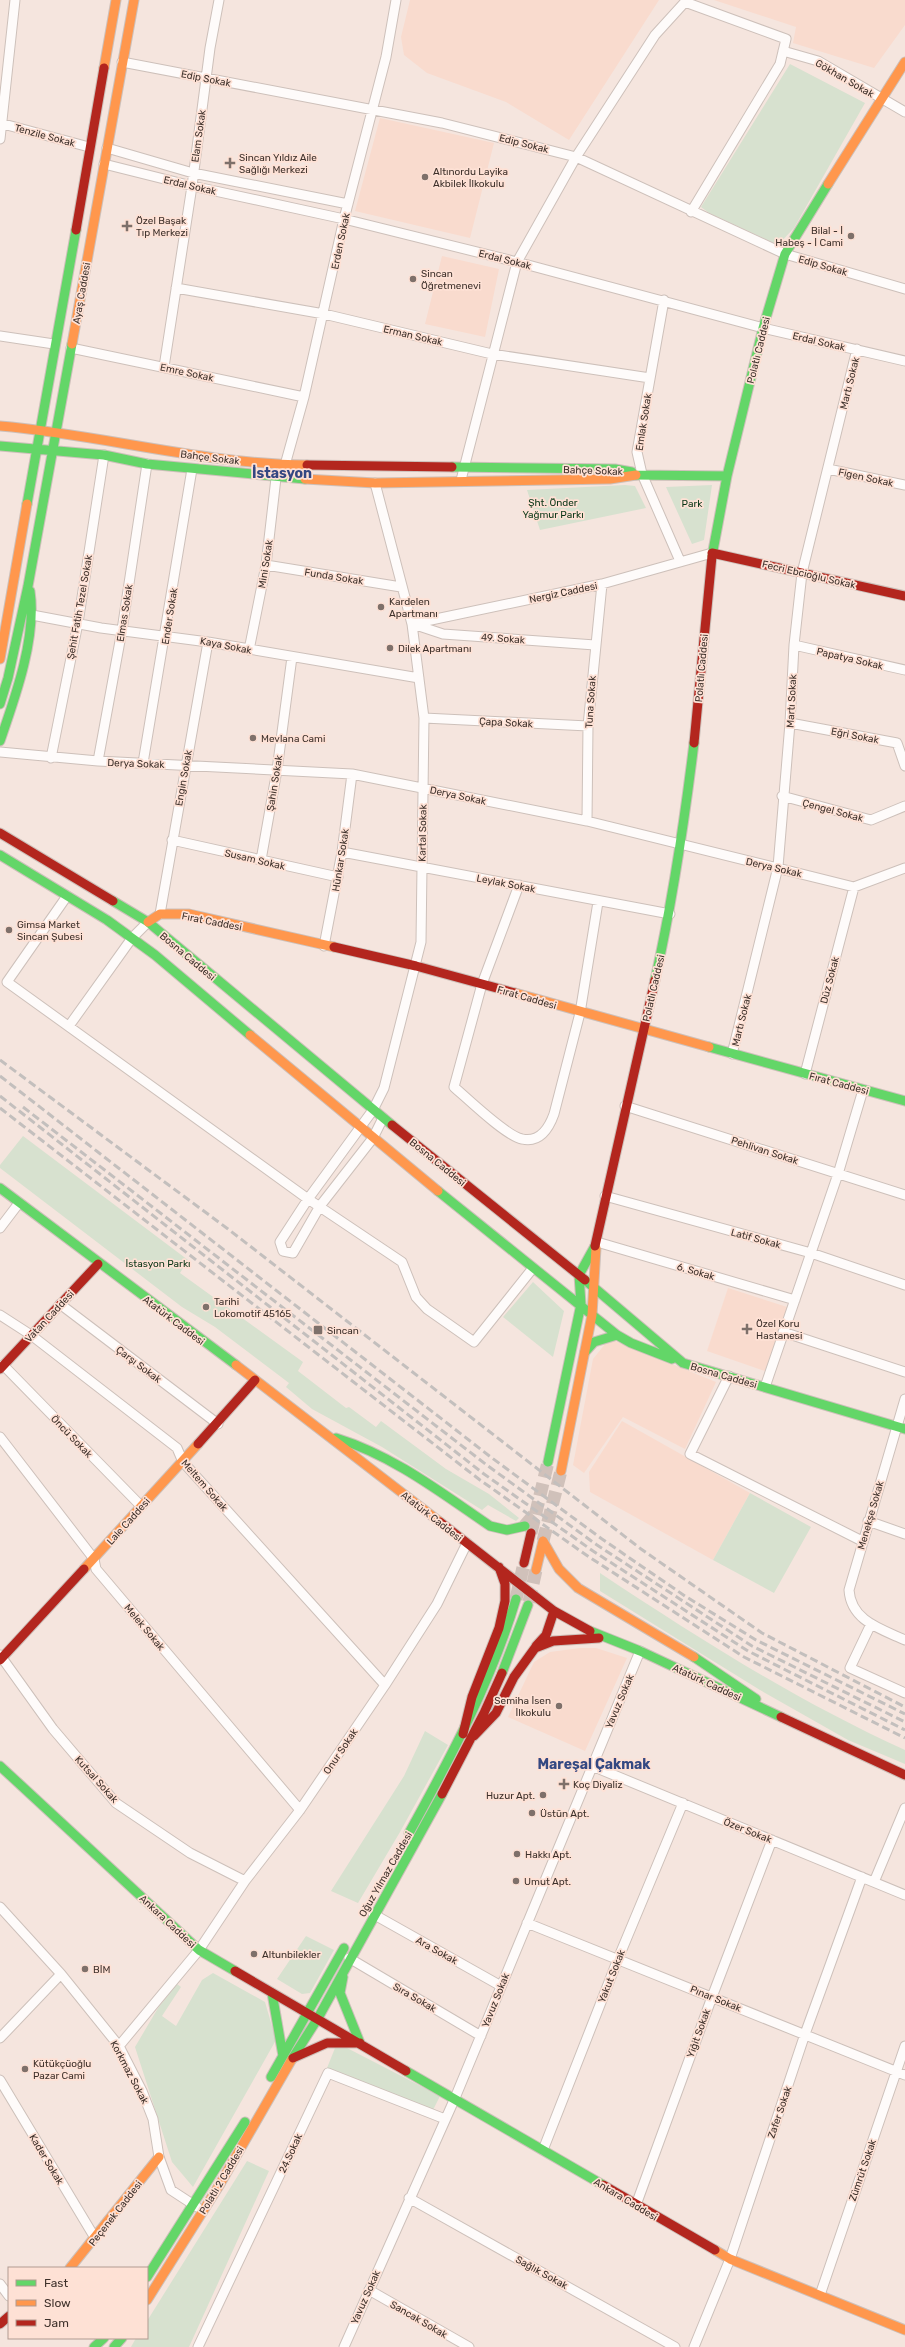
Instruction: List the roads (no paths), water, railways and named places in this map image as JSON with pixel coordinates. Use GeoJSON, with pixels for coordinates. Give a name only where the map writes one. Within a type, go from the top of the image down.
{"type":"FeatureCollection","features":[{"type":"Feature","properties":{"kind":"main road","name":"Ayaş Caddesi"},"geometry":{"type":"LineString","coordinates":[[0,659],[54,344],[116,0]]}},
{"type":"Feature","properties":{"kind":"main road","name":"Ayaş Caddesi"},"geometry":{"type":"LineString","coordinates":[[0,704],[8,678],[28,586],[51,452],[134,0]]}},
{"type":"Feature","properties":{"kind":"main road","name":"Polatlı Caddesi"},"geometry":{"type":"LineString","coordinates":[[579,1275],[597,1242],[605,1196],[625,1106],[670,914],[682,846],[699,701],[712,553],[728,476],[763,328],[785,254],[880,98],[905,62]]}},
{"type":"Feature","properties":{"kind":"main road","name":"Bahçe Sokak"},"geometry":{"type":"LineString","coordinates":[[0,426],[39,431],[55,431],[194,456],[285,465],[615,469],[642,474]]}},
{"type":"Feature","properties":{"kind":"main road","name":"Bahçe Sokak"},"geometry":{"type":"LineString","coordinates":[[0,446],[51,452],[104,455],[147,464],[276,478],[375,483],[461,480],[610,479],[642,474]]}},
{"type":"Feature","properties":{"kind":"main road"},"geometry":{"type":"LineString","coordinates":[[642,474],[728,476]]}},
{"type":"Feature","properties":{"kind":"main road","name":"Fecri Ebcioğlu Sokak"},"geometry":{"type":"LineString","coordinates":[[712,553],[905,596]]}},
{"type":"Feature","properties":{"kind":"main road"},"geometry":{"type":"LineString","coordinates":[[0,620],[5,600],[14,584]]}},
{"type":"Feature","properties":{"kind":"main road"},"geometry":{"type":"LineString","coordinates":[[0,741],[16,688],[32,616],[33,599],[28,586]]}},
{"type":"Feature","properties":{"kind":"main road","name":"Bosna Caddesi"},"geometry":{"type":"LineString","coordinates":[[0,833],[148,922],[373,1110],[579,1275],[683,1363]]}},
{"type":"Feature","properties":{"kind":"main road","name":"Bosna Caddesi"},"geometry":{"type":"LineString","coordinates":[[0,855],[67,896],[132,938],[155,955],[373,1138],[581,1304],[617,1335],[630,1343],[683,1363],[905,1429]]}},
{"type":"Feature","properties":{"kind":"main road"},"geometry":{"type":"LineString","coordinates":[[148,922],[160,914]]}},
{"type":"Feature","properties":{"kind":"main road","name":"Fırat Caddesi"},"geometry":{"type":"LineString","coordinates":[[160,914],[189,914],[416,966],[580,1013],[644,1029],[905,1101]]}},
{"type":"Feature","properties":{"kind":"main road","name":"Atatürk Caddesi"},"geometry":{"type":"LineString","coordinates":[[0,1188],[98,1264],[330,1436],[467,1543],[499,1566],[554,1611],[580,1627],[640,1651],[905,1774]]}},
{"type":"Feature","properties":{"kind":"main road"},"geometry":{"type":"LineString","coordinates":[[561,1471],[592,1315],[597,1242]]}},
{"type":"Feature","properties":{"kind":"main road","name":"Vatan Caddesi"},"geometry":{"type":"LineString","coordinates":[[2,1367],[98,1264]]}},
{"type":"Feature","properties":{"kind":"main road"},"geometry":{"type":"LineString","coordinates":[[548,1462],[566,1388],[581,1304],[579,1275]]}},
{"type":"Feature","properties":{"kind":"main road"},"geometry":{"type":"LineString","coordinates":[[585,1352],[594,1342],[617,1335]]}},
{"type":"Feature","properties":{"kind":"main road","name":"Lale Caddesi"},"geometry":{"type":"LineString","coordinates":[[0,1658],[94,1559],[141,1506],[218,1424],[255,1380]]}},
{"type":"Feature","properties":{"kind":"main road"},"geometry":{"type":"LineString","coordinates":[[330,1436],[356,1443],[386,1456],[490,1526],[502,1531],[528,1529],[524,1563]]}},
{"type":"Feature","properties":{"kind":"main road"},"geometry":{"type":"LineString","coordinates":[[536,1570],[543,1540],[552,1560],[566,1577],[587,1594],[737,1684],[774,1714]]}},
{"type":"Feature","properties":{"kind":"main road"},"geometry":{"type":"LineString","coordinates":[[462,1734],[472,1697],[501,1622],[505,1601],[505,1584],[499,1566]]}},
{"type":"Feature","properties":{"kind":"main road"},"geometry":{"type":"LineString","coordinates":[[462,1734],[492,1674],[516,1599]]}},
{"type":"Feature","properties":{"kind":"main road"},"geometry":{"type":"LineString","coordinates":[[474,1736],[501,1679],[528,1605]]}},
{"type":"Feature","properties":{"kind":"main road"},"geometry":{"type":"LineString","coordinates":[[474,1736],[496,1712],[514,1677],[546,1634],[554,1611]]}},
{"type":"Feature","properties":{"kind":"main road"},"geometry":{"type":"LineString","coordinates":[[535,1648],[553,1641],[576,1638],[610,1639]]}},
{"type":"Feature","properties":{"kind":"main road","name":"Oğuz Yılmaz Caddesi"},"geometry":{"type":"LineString","coordinates":[[404,1842],[462,1734]]}},
{"type":"Feature","properties":{"kind":"main road","name":"Oğuz Yılmaz Caddesi"},"geometry":{"type":"LineString","coordinates":[[288,2057],[320,2015],[346,1962],[367,1913],[474,1736]]}},
{"type":"Feature","properties":{"kind":"main road","name":"Ankara Caddesi"},"geometry":{"type":"LineString","coordinates":[[0,1766],[199,1950],[308,2014],[320,2015],[360,2043],[636,2206],[730,2259],[905,2330]]}},
{"type":"Feature","properties":{"kind":"main road"},"geometry":{"type":"LineString","coordinates":[[148,2275],[288,2057],[313,2004],[347,1942]]}},
{"type":"Feature","properties":{"kind":"main road"},"geometry":{"type":"LineString","coordinates":[[288,2057],[327,2043],[360,2043],[340,1994],[346,1962]]}},
{"type":"Feature","properties":{"kind":"main road"},"geometry":{"type":"LineString","coordinates":[[272,1993],[288,2057]]}},
{"type":"Feature","properties":{"kind":"main road"},"geometry":{"type":"LineString","coordinates":[[313,2004],[320,2015]]}},
{"type":"Feature","properties":{"kind":"main road","name":"Polatlı 2 Caddesi"},"geometry":{"type":"LineString","coordinates":[[148,2298],[203,2211],[288,2057]]}},
{"type":"Feature","properties":{"kind":"main road","name":"Peçenek Caddesi"},"geometry":{"type":"LineString","coordinates":[[71,2267],[159,2157]]}},
{"type":"Feature","properties":{"kind":"main road"},"geometry":{"type":"LineString","coordinates":[[0,2324],[8,2317]]}},
{"type":"Feature","properties":{"kind":"main road"},"geometry":{"type":"LineString","coordinates":[[94,2347],[103,2339]]}},
{"type":"Feature","properties":{"kind":"main road"},"geometry":{"type":"LineString","coordinates":[[114,2347],[121,2339]]}},
{"type":"Feature","properties":{"kind":"street"},"geometry":{"type":"LineString","coordinates":[[0,140],[3,90],[15,0]]}},
{"type":"Feature","properties":{"kind":"street","name":"Elam Sokak"},"geometry":{"type":"LineString","coordinates":[[164,367],[192,186],[206,78],[219,0]]}},
{"type":"Feature","properties":{"kind":"street","name":"Erden Sokak"},"geometry":{"type":"LineString","coordinates":[[276,478],[285,465],[304,397],[324,314],[344,219],[373,109],[396,0]]}},
{"type":"Feature","properties":{"kind":"street"},"geometry":{"type":"LineString","coordinates":[[461,480],[492,354],[517,262],[576,157],[655,35],[685,2],[786,39],[780,64],[691,212]]}},
{"type":"Feature","properties":{"kind":"street","name":"Gökhan Sokak"},"geometry":{"type":"LineString","coordinates":[[783,51],[818,61],[905,112]]}},
{"type":"Feature","properties":{"kind":"street","name":"Edip Sokak"},"geometry":{"type":"LineString","coordinates":[[122,62],[442,123],[576,157],[691,212],[785,254],[905,289]]}},
{"type":"Feature","properties":{"kind":"street","name":"Tenzile Sokak"},"geometry":{"type":"LineString","coordinates":[[1,123],[89,147]]}},
{"type":"Feature","properties":{"kind":"street"},"geometry":{"type":"LineString","coordinates":[[107,148],[193,173],[348,204]]}},
{"type":"Feature","properties":{"kind":"street","name":"Erdal Sokak"},"geometry":{"type":"LineString","coordinates":[[104,164],[192,186],[344,219],[664,300],[763,328],[905,361]]}},
{"type":"Feature","properties":{"kind":"street","name":"Erman Sokak"},"geometry":{"type":"LineString","coordinates":[[176,288],[324,314],[492,354],[650,378]]}},
{"type":"Feature","properties":{"kind":"street","name":"Emlak Sokak"},"geometry":{"type":"LineString","coordinates":[[664,300],[637,452],[642,474],[680,561]]}},
{"type":"Feature","properties":{"kind":"street"},"geometry":{"type":"LineString","coordinates":[[0,336],[54,344]]}},
{"type":"Feature","properties":{"kind":"street","name":"Emre Sokak"},"geometry":{"type":"LineString","coordinates":[[71,348],[304,397]]}},
{"type":"Feature","properties":{"kind":"street","name":"Martı Sokak"},"geometry":{"type":"LineString","coordinates":[[732,1054],[778,867],[782,796],[790,723],[794,645],[802,573],[857,349]]}},
{"type":"Feature","properties":{"kind":"street","name":"Şehit Fatih Tezel Sokak"},"geometry":{"type":"LineString","coordinates":[[51,758],[78,623],[104,455]]}},
{"type":"Feature","properties":{"kind":"street","name":"Elmas Sokak"},"geometry":{"type":"LineString","coordinates":[[98,761],[122,630],[147,464]]}},
{"type":"Feature","properties":{"kind":"street","name":"Ender Sokak"},"geometry":{"type":"LineString","coordinates":[[143,763],[166,635],[192,469]]}},
{"type":"Feature","properties":{"kind":"street","name":"Figen Sokak"},"geometry":{"type":"LineString","coordinates":[[828,469],[905,486]]}},
{"type":"Feature","properties":{"kind":"street","name":"Mini Sokak"},"geometry":{"type":"LineString","coordinates":[[249,650],[266,564],[276,478]]}},
{"type":"Feature","properties":{"kind":"street","name":"Kartal Sokak"},"geometry":{"type":"LineString","coordinates":[[320,1206],[293,1253],[283,1251],[280,1242],[308,1199],[373,1110],[384,1088],[421,942],[424,718],[412,624],[401,587],[375,483]]}},
{"type":"Feature","properties":{"kind":"street","name":"Nergiz Caddesi"},"geometry":{"type":"LineString","coordinates":[[412,624],[602,584],[712,553]]}},
{"type":"Feature","properties":{"kind":"street","name":"Funda Sokak"},"geometry":{"type":"LineString","coordinates":[[266,564],[401,587]]}},
{"type":"Feature","properties":{"kind":"street","name":"Tuna Sokak"},"geometry":{"type":"LineString","coordinates":[[587,821],[588,726],[602,584]]}},
{"type":"Feature","properties":{"kind":"street","name":"Kaya Sokak"},"geometry":{"type":"LineString","coordinates":[[32,616],[122,630],[166,635],[419,678]]}},
{"type":"Feature","properties":{"kind":"street","name":"49. Sokak"},"geometry":{"type":"LineString","coordinates":[[412,624],[443,634],[595,645]]}},
{"type":"Feature","properties":{"kind":"street","name":"Engin Sokak"},"geometry":{"type":"LineString","coordinates":[[160,914],[185,765],[208,642]]}},
{"type":"Feature","properties":{"kind":"street","name":"Papatya Sokak"},"geometry":{"type":"LineString","coordinates":[[794,645],[905,670]]}},
{"type":"Feature","properties":{"kind":"street","name":"Şahin Sokak"},"geometry":{"type":"LineString","coordinates":[[261,860],[276,770],[292,657]]}},
{"type":"Feature","properties":{"kind":"street","name":"Çapa Sokak"},"geometry":{"type":"LineString","coordinates":[[424,718],[588,726]]}},
{"type":"Feature","properties":{"kind":"street","name":"Eğri Sokak"},"geometry":{"type":"LineString","coordinates":[[790,723],[897,743],[905,766]]}},
{"type":"Feature","properties":{"kind":"street","name":"Derya Sokak"},"geometry":{"type":"LineString","coordinates":[[0,752],[51,758],[98,761],[352,774],[587,821],[682,846],[778,867],[854,887]]}},
{"type":"Feature","properties":{"kind":"street","name":"Hünkar Sokak"},"geometry":{"type":"LineString","coordinates":[[324,946],[338,877],[352,774]]}},
{"type":"Feature","properties":{"kind":"street","name":"Çengel Sokak"},"geometry":{"type":"LineString","coordinates":[[782,796],[871,820],[905,806]]}},
{"type":"Feature","properties":{"kind":"street","name":"Susam Sokak"},"geometry":{"type":"LineString","coordinates":[[172,840],[338,877]]}},
{"type":"Feature","properties":{"kind":"street","name":"Leylak Sokak"},"geometry":{"type":"LineString","coordinates":[[342,852],[518,885],[598,902],[670,914]]}},
{"type":"Feature","properties":{"kind":"street"},"geometry":{"type":"LineString","coordinates":[[854,887],[905,868]]}},
{"type":"Feature","properties":{"kind":"street"},"geometry":{"type":"LineString","coordinates":[[518,885],[482,984],[454,1087],[507,1132],[522,1139],[537,1138],[548,1130],[554,1114],[580,1013],[598,902]]}},
{"type":"Feature","properties":{"kind":"street","name":"Düz Sokak"},"geometry":{"type":"LineString","coordinates":[[805,1074],[854,887]]}},
{"type":"Feature","properties":{"kind":"street"},"geometry":{"type":"LineString","coordinates":[[67,896],[7,982],[308,1199],[402,1262],[416,1297],[427,1309],[474,1342],[534,1268]]}},
{"type":"Feature","properties":{"kind":"street"},"geometry":{"type":"LineString","coordinates":[[69,1026],[132,938],[148,922]]}},
{"type":"Feature","properties":{"kind":"street"},"geometry":{"type":"LineString","coordinates":[[765,1387],[838,1174],[863,1090]]}},
{"type":"Feature","properties":{"kind":"street","name":"Pehlivan Sokak"},"geometry":{"type":"LineString","coordinates":[[625,1106],[905,1195]]}},
{"type":"Feature","properties":{"kind":"street"},"geometry":{"type":"LineString","coordinates":[[320,1206],[373,1138],[383,1118]]}},
{"type":"Feature","properties":{"kind":"street","name":"Latif Sokak"},"geometry":{"type":"LineString","coordinates":[[605,1196],[811,1253],[905,1285]]}},
{"type":"Feature","properties":{"kind":"street"},"geometry":{"type":"LineString","coordinates":[[0,1228],[19,1204]]}},
{"type":"Feature","properties":{"kind":"street","name":"6. Sokak"},"geometry":{"type":"LineString","coordinates":[[597,1242],[795,1300]]}},
{"type":"Feature","properties":{"kind":"street","name":"Çarşı Sokak"},"geometry":{"type":"LineString","coordinates":[[60,1304],[218,1424]]}},
{"type":"Feature","properties":{"kind":"street","name":"Meltem Sokak"},"geometry":{"type":"LineString","coordinates":[[0,1315],[31,1335],[177,1448],[183,1462],[385,1685]]}},
{"type":"Feature","properties":{"kind":"street"},"geometry":{"type":"LineString","coordinates":[[783,1332],[905,1372]]}},
{"type":"Feature","properties":{"kind":"street","name":"Öncü Sokak"},"geometry":{"type":"LineString","coordinates":[[2,1367],[141,1506]]}},
{"type":"Feature","properties":{"kind":"street"},"geometry":{"type":"LineString","coordinates":[[729,1376],[690,1454],[862,1541]]}},
{"type":"Feature","properties":{"kind":"street","name":"Menekşe Sokak"},"geometry":{"type":"LineString","coordinates":[[905,1399],[862,1541],[849,1590],[850,1602],[858,1613],[871,1624],[905,1640]]}},
{"type":"Feature","properties":{"kind":"street","name":"Melek Sokak"},"geometry":{"type":"LineString","coordinates":[[0,1437],[94,1559],[96,1569],[300,1810]]}},
{"type":"Feature","properties":{"kind":"street"},"geometry":{"type":"LineString","coordinates":[[868,1521],[905,1534]]}},
{"type":"Feature","properties":{"kind":"street","name":"Onur Sokak"},"geometry":{"type":"LineString","coordinates":[[119,2046],[199,1950],[245,1881],[300,1810],[385,1685],[437,1604],[467,1543]]}},
{"type":"Feature","properties":{"kind":"street"},"geometry":{"type":"LineString","coordinates":[[871,1624],[850,1668],[905,1693]]}},
{"type":"Feature","properties":{"kind":"street","name":"Yavuz Sokak"},"geometry":{"type":"LineString","coordinates":[[344,2347],[409,2198],[455,2098],[640,1651]]}},
{"type":"Feature","properties":{"kind":"street","name":"Kutsal Sokak"},"geometry":{"type":"LineString","coordinates":[[0,1658],[53,1729],[116,1802],[190,1853],[245,1881]]}},
{"type":"Feature","properties":{"kind":"street","name":"Özer Sokak"},"geometry":{"type":"LineString","coordinates":[[592,1766],[905,1895]]}},
{"type":"Feature","properties":{"kind":"street","name":"Yakut Sokak"},"geometry":{"type":"LineString","coordinates":[[543,2150],[618,1959],[683,1803]]}},
{"type":"Feature","properties":{"kind":"street"},"geometry":{"type":"LineString","coordinates":[[874,1882],[905,1808]]}},
{"type":"Feature","properties":{"kind":"street","name":"Yiğit Sokak"},"geometry":{"type":"LineString","coordinates":[[636,2206],[712,1997],[772,1840]]}},
{"type":"Feature","properties":{"kind":"street","name":"Zafer Sokak"},"geometry":{"type":"LineString","coordinates":[[694,2347],[730,2259],[806,2034],[862,1877]]}},
{"type":"Feature","properties":{"kind":"street","name":"Korkmaz Sokak"},"geometry":{"type":"LineString","coordinates":[[0,1907],[62,1974],[119,2046],[142,2091],[153,2119],[159,2157],[171,2190],[203,2211]]}},
{"type":"Feature","properties":{"kind":"street","name":"Ara Sokak"},"geometry":{"type":"LineString","coordinates":[[367,1913],[501,1986]]}},
{"type":"Feature","properties":{"kind":"street","name":"Pınar Sokak"},"geometry":{"type":"LineString","coordinates":[[527,1923],[901,2073]]}},
{"type":"Feature","properties":{"kind":"street","name":"Sıra Sokak"},"geometry":{"type":"LineString","coordinates":[[346,1962],[481,2036]]}},
{"type":"Feature","properties":{"kind":"street"},"geometry":{"type":"LineString","coordinates":[[0,2038],[62,1974]]}},
{"type":"Feature","properties":{"kind":"street","name":"Zümrüt Sokak"},"geometry":{"type":"LineString","coordinates":[[820,2295],[901,2073],[905,2046]]}},
{"type":"Feature","properties":{"kind":"street","name":"24.Sokak"},"geometry":{"type":"LineString","coordinates":[[198,2347],[328,2073],[445,2119]]}},
{"type":"Feature","properties":{"kind":"street","name":"Kader Sokak"},"geometry":{"type":"LineString","coordinates":[[0,2080],[95,2238]]}},
{"type":"Feature","properties":{"kind":"street","name":"Sağlık Sokak"},"geometry":{"type":"LineString","coordinates":[[409,2198],[676,2347]]}},
{"type":"Feature","properties":{"kind":"street"},"geometry":{"type":"LineString","coordinates":[[0,2284],[8,2295]]}},
{"type":"Feature","properties":{"kind":"street","name":"Sancak Sokak"},"geometry":{"type":"LineString","coordinates":[[369,2290],[469,2347]]}},
{"type":"Feature","properties":{"kind":"tunnel"},"geometry":{"type":"LineString","coordinates":[[531,1533],[548,1462]]}},
{"type":"Feature","properties":{"kind":"tunnel"},"geometry":{"type":"LineString","coordinates":[[543,1541],[561,1471]]}},
{"type":"Feature","properties":{"kind":"tunnel"},"geometry":{"type":"LineString","coordinates":[[525,1526],[537,1512]]}},
{"type":"Feature","properties":{"kind":"tunnel"},"geometry":{"type":"LineString","coordinates":[[516,1599],[524,1563]]}},
{"type":"Feature","properties":{"kind":"tunnel"},"geometry":{"type":"LineString","coordinates":[[529,1602],[536,1570]]}},
{"type":"Feature","properties":{"kind":"railway"},"geometry":{"type":"LineString","coordinates":[[0,1060],[228,1229],[641,1549],[762,1633],[905,1707]]}},
{"type":"Feature","properties":{"kind":"railway"},"geometry":{"type":"LineString","coordinates":[[0,1076],[492,1458],[602,1539],[685,1596],[756,1640],[905,1714]]}},
{"type":"Feature","properties":{"kind":"railway"},"geometry":{"type":"LineString","coordinates":[[0,1096],[484,1474],[593,1551],[748,1651],[905,1730]]}},
{"type":"Feature","properties":{"kind":"railway"},"geometry":{"type":"LineString","coordinates":[[23,1107],[488,1466],[597,1545],[752,1646],[905,1722]]}},
{"type":"Feature","properties":{"kind":"railway"},"geometry":{"type":"LineString","coordinates":[[0,1108],[480,1480],[589,1557],[744,1657],[905,1738]]}},
{"type":"Feature","properties":{"kind":"place","name":"Sincan Yıldız Aile Sağlığı Merkezi"},"geometry":{"type":"Point","coordinates":[230,163]}},
{"type":"Feature","properties":{"kind":"place","name":"Altınordu Layika Akbilek İlkokulu"},"geometry":{"type":"Point","coordinates":[425,177]}},
{"type":"Feature","properties":{"kind":"place","name":"Özel Başak Tıp Merkezi"},"geometry":{"type":"Point","coordinates":[127,226]}},
{"type":"Feature","properties":{"kind":"place","name":"Bilal - İ Habeş - İ Cami"},"geometry":{"type":"Point","coordinates":[851,236]}},
{"type":"Feature","properties":{"kind":"place","name":"Sincan Öğretmenevi"},"geometry":{"type":"Point","coordinates":[413,279]}},
{"type":"Feature","properties":{"kind":"place","name":"Kardelen Apartmanı"},"geometry":{"type":"Point","coordinates":[381,607]}},
{"type":"Feature","properties":{"kind":"place","name":"Dilek Apartmanı"},"geometry":{"type":"Point","coordinates":[390,648]}},
{"type":"Feature","properties":{"kind":"place","name":"Mevlana Cami"},"geometry":{"type":"Point","coordinates":[253,738]}},
{"type":"Feature","properties":{"kind":"place","name":"Gimsa Market Sincan Şubesi"},"geometry":{"type":"Point","coordinates":[9,930]}},
{"type":"Feature","properties":{"kind":"place","name":"Tarihi Lokomotif 45165"},"geometry":{"type":"Point","coordinates":[206,1307]}},
{"type":"Feature","properties":{"kind":"place","name":"Özel Koru Hastanesi"},"geometry":{"type":"Point","coordinates":[747,1329]}},
{"type":"Feature","properties":{"kind":"place","name":"Sincan"},"geometry":{"type":"Point","coordinates":[318,1330]}},
{"type":"Feature","properties":{"kind":"place","name":"Semiha İsen İlkokulu"},"geometry":{"type":"Point","coordinates":[559,1706]}},
{"type":"Feature","properties":{"kind":"place","name":"Koç Diyaliz"},"geometry":{"type":"Point","coordinates":[564,1784]}},
{"type":"Feature","properties":{"kind":"place","name":"Huzur Apt."},"geometry":{"type":"Point","coordinates":[543,1795]}},
{"type":"Feature","properties":{"kind":"place","name":"Üstün Apt."},"geometry":{"type":"Point","coordinates":[532,1813]}},
{"type":"Feature","properties":{"kind":"place","name":"Hakkı Apt."},"geometry":{"type":"Point","coordinates":[517,1854]}},
{"type":"Feature","properties":{"kind":"place","name":"Umut Apt."},"geometry":{"type":"Point","coordinates":[516,1881]}},
{"type":"Feature","properties":{"kind":"place","name":"Altunbilekler"},"geometry":{"type":"Point","coordinates":[254,1954]}},
{"type":"Feature","properties":{"kind":"place","name":"BİM"},"geometry":{"type":"Point","coordinates":[85,1969]}},
{"type":"Feature","properties":{"kind":"place","name":"Kütükçüoğlu Pazar Cami"},"geometry":{"type":"Point","coordinates":[25,2069]}},
{"type":"Feature","properties":{"kind":"district","name":"İstasyon"},"geometry":{"type":"Point","coordinates":[282,473]}},
{"type":"Feature","properties":{"kind":"district","name":"Mareşal Çakmak"},"geometry":{"type":"Point","coordinates":[594,1764]}},
{"type":"Feature","properties":{"kind":"park label","name":"Park"},"geometry":{"type":"Point","coordinates":[692,503]}},
{"type":"Feature","properties":{"kind":"park label","name":"Şht. Önder Yağmur Parkı"},"geometry":{"type":"Point","coordinates":[553,508]}},
{"type":"Feature","properties":{"kind":"park label","name":"İstasyon Parkı"},"geometry":{"type":"Point","coordinates":[158,1263]}}]}
